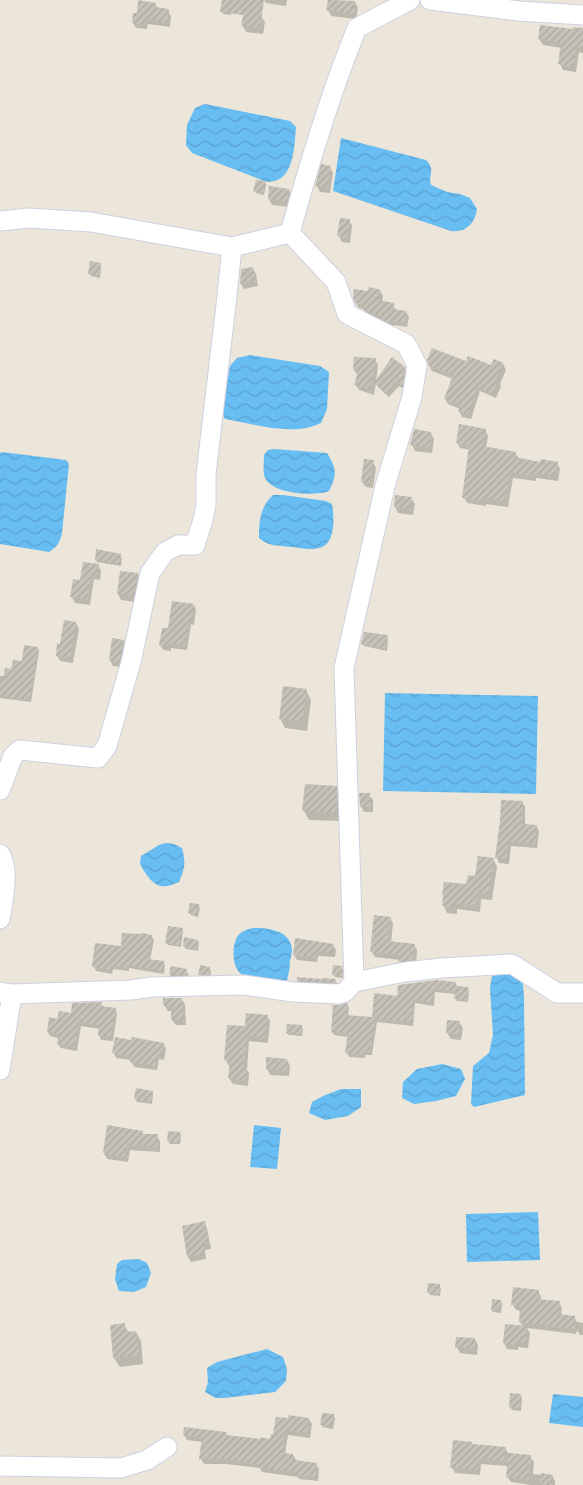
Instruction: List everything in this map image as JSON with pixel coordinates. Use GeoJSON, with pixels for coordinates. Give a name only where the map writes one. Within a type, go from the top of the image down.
{"type":"FeatureCollection","features":[{"type":"Feature","properties":{"kind":"street"},"geometry":{"type":"LineString","coordinates":[[290,233],[340,72],[357,28],[410,0]]}},
{"type":"Feature","properties":{"kind":"street"},"geometry":{"type":"LineString","coordinates":[[430,0],[519,11],[583,15]]}},
{"type":"Feature","properties":{"kind":"street"},"geometry":{"type":"LineString","coordinates":[[0,221],[29,218],[91,222],[232,247],[290,233]]}},
{"type":"Feature","properties":{"kind":"street"},"geometry":{"type":"LineString","coordinates":[[290,233],[336,282],[347,314],[406,344],[417,365],[412,397],[385,486],[344,668],[354,982]]}},
{"type":"Feature","properties":{"kind":"street"},"geometry":{"type":"LineString","coordinates":[[0,790],[13,756],[20,750],[98,758],[107,746],[126,681],[150,573],[165,552],[178,544],[195,545],[206,505],[206,474],[232,247]]}},
{"type":"Feature","properties":{"kind":"street"},"geometry":{"type":"LineString","coordinates":[[0,854],[5,866],[0,919]]}},
{"type":"Feature","properties":{"kind":"street"},"geometry":{"type":"LineString","coordinates":[[0,1070],[6,993],[244,985],[293,992],[339,994],[345,992],[354,982],[405,972],[512,964],[557,993],[583,993]]}},
{"type":"Feature","properties":{"kind":"street"},"geometry":{"type":"LineString","coordinates":[[0,1466],[121,1468],[147,1460],[167,1447]]}},
{"type":"Feature","properties":{"kind":"water"},"geometry":{"type":"Polygon","coordinates":[[[205,104],[290,121],[296,127],[295,144],[288,170],[283,176],[267,182],[192,153],[186,145],[187,125],[195,108],[205,104]]]}},
{"type":"Feature","properties":{"kind":"water"},"geometry":{"type":"Polygon","coordinates":[[[341,138],[426,160],[431,167],[431,185],[447,192],[470,198],[477,209],[472,223],[465,229],[451,231],[333,191],[341,138]]]}},
{"type":"Feature","properties":{"kind":"water"},"geometry":{"type":"Polygon","coordinates":[[[250,355],[320,366],[329,372],[327,409],[321,423],[310,427],[286,429],[225,419],[221,412],[230,366],[237,358],[250,355]]]}},
{"type":"Feature","properties":{"kind":"water"},"geometry":{"type":"Polygon","coordinates":[[[268,450],[327,453],[333,463],[335,472],[329,491],[303,494],[282,490],[267,481],[264,475],[264,455],[268,450]]]}},
{"type":"Feature","properties":{"kind":"water"},"geometry":{"type":"Polygon","coordinates":[[[0,453],[66,460],[69,464],[62,533],[58,544],[49,552],[0,544],[0,453]]]}},
{"type":"Feature","properties":{"kind":"water"},"geometry":{"type":"Polygon","coordinates":[[[273,495],[326,501],[332,504],[333,528],[327,544],[314,549],[306,549],[274,545],[259,538],[261,515],[265,504],[273,495]]]}},
{"type":"Feature","properties":{"kind":"water"},"geometry":{"type":"Polygon","coordinates":[[[385,693],[538,696],[536,794],[383,791],[385,693]]]}},
{"type":"Feature","properties":{"kind":"water"},"geometry":{"type":"Polygon","coordinates":[[[166,843],[182,848],[184,865],[179,882],[170,886],[162,886],[150,880],[140,864],[141,856],[166,843]]]}},
{"type":"Feature","properties":{"kind":"water"},"geometry":{"type":"Polygon","coordinates":[[[254,928],[278,931],[290,943],[292,952],[286,984],[248,977],[237,969],[233,955],[235,941],[242,932],[254,928]]]}},
{"type":"Feature","properties":{"kind":"water"},"geometry":{"type":"Polygon","coordinates":[[[506,973],[522,973],[525,1095],[474,1107],[471,1104],[473,1066],[489,1053],[493,1035],[490,988],[492,976],[506,973]]]}},
{"type":"Feature","properties":{"kind":"water"},"geometry":{"type":"Polygon","coordinates":[[[442,1064],[461,1069],[465,1079],[456,1096],[414,1104],[402,1098],[403,1082],[417,1069],[442,1064]]]}},
{"type":"Feature","properties":{"kind":"water"},"geometry":{"type":"Polygon","coordinates":[[[341,1089],[361,1089],[361,1107],[348,1116],[325,1120],[309,1113],[312,1102],[341,1089]]]}},
{"type":"Feature","properties":{"kind":"water"},"geometry":{"type":"Polygon","coordinates":[[[254,1125],[281,1128],[277,1169],[250,1167],[254,1125]]]}},
{"type":"Feature","properties":{"kind":"water"},"geometry":{"type":"Polygon","coordinates":[[[538,1212],[540,1260],[467,1262],[466,1214],[538,1212]]]}},
{"type":"Feature","properties":{"kind":"water"},"geometry":{"type":"Polygon","coordinates":[[[139,1259],[147,1263],[151,1273],[146,1287],[134,1292],[119,1291],[115,1279],[117,1264],[122,1260],[139,1259]]]}},
{"type":"Feature","properties":{"kind":"water"},"geometry":{"type":"Polygon","coordinates":[[[267,1349],[283,1357],[287,1369],[286,1381],[275,1392],[216,1398],[205,1392],[208,1382],[207,1368],[217,1362],[267,1349]]]}},
{"type":"Feature","properties":{"kind":"water"},"geometry":{"type":"Polygon","coordinates":[[[553,1394],[583,1397],[583,1427],[549,1423],[553,1394]]]}},
{"type":"Feature","properties":{"kind":"building"},"geometry":{"type":"Polygon","coordinates":[[[138,0],[156,3],[155,7],[169,9],[167,22],[146,19],[145,25],[132,23],[133,13],[137,13],[138,0]]]}},
{"type":"Feature","properties":{"kind":"building"},"geometry":{"type":"Polygon","coordinates":[[[222,0],[264,0],[260,29],[241,26],[243,15],[220,12],[222,0]]]}},
{"type":"Feature","properties":{"kind":"building"},"geometry":{"type":"Polygon","coordinates":[[[328,0],[355,1],[354,14],[326,10],[328,0]]]}},
{"type":"Feature","properties":{"kind":"building"},"geometry":{"type":"Polygon","coordinates":[[[540,25],[573,29],[573,27],[583,28],[583,48],[576,47],[573,67],[558,64],[561,43],[538,39],[540,25]]]}},
{"type":"Feature","properties":{"kind":"building"},"geometry":{"type":"Polygon","coordinates":[[[321,164],[331,166],[327,188],[315,186],[321,164]]]}},
{"type":"Feature","properties":{"kind":"building"},"geometry":{"type":"Polygon","coordinates":[[[256,180],[266,181],[263,193],[253,191],[256,180]]]}},
{"type":"Feature","properties":{"kind":"building"},"geometry":{"type":"Polygon","coordinates":[[[269,186],[289,189],[287,202],[268,199],[269,186]]]}},
{"type":"Feature","properties":{"kind":"building"},"geometry":{"type":"Polygon","coordinates":[[[340,218],[350,219],[347,237],[337,236],[340,218]]]}},
{"type":"Feature","properties":{"kind":"building"},"geometry":{"type":"Polygon","coordinates":[[[90,261],[101,263],[99,276],[88,274],[90,261]]]}},
{"type":"Feature","properties":{"kind":"building"},"geometry":{"type":"Polygon","coordinates":[[[253,267],[256,281],[240,284],[241,269],[253,267]]]}},
{"type":"Feature","properties":{"kind":"building"},"geometry":{"type":"Polygon","coordinates":[[[369,287],[381,290],[378,300],[394,303],[393,309],[407,311],[405,323],[387,322],[378,317],[378,315],[363,310],[365,305],[355,303],[353,297],[354,289],[368,291],[369,287]]]}},
{"type":"Feature","properties":{"kind":"building"},"geometry":{"type":"Polygon","coordinates":[[[432,348],[466,361],[468,356],[491,365],[494,359],[503,363],[493,393],[477,387],[468,415],[458,411],[460,406],[444,399],[453,375],[428,365],[427,360],[432,348]]]}},
{"type":"Feature","properties":{"kind":"building"},"geometry":{"type":"Polygon","coordinates":[[[354,357],[376,358],[371,390],[354,385],[358,371],[353,370],[354,357]]]}},
{"type":"Feature","properties":{"kind":"building"},"geometry":{"type":"Polygon","coordinates":[[[392,357],[405,367],[403,383],[402,385],[396,381],[386,393],[374,383],[392,357]]]}},
{"type":"Feature","properties":{"kind":"building"},"geometry":{"type":"Polygon","coordinates":[[[459,424],[486,429],[483,446],[516,452],[515,457],[540,462],[541,459],[558,462],[555,476],[534,473],[533,476],[510,472],[505,502],[484,498],[483,501],[462,498],[469,445],[456,443],[459,424]]]}},
{"type":"Feature","properties":{"kind":"building"},"geometry":{"type":"Polygon","coordinates":[[[414,429],[431,432],[429,448],[410,445],[414,429]]]}},
{"type":"Feature","properties":{"kind":"building"},"geometry":{"type":"Polygon","coordinates":[[[364,459],[374,460],[370,483],[361,482],[364,459]]]}},
{"type":"Feature","properties":{"kind":"building"},"geometry":{"type":"Polygon","coordinates":[[[395,495],[412,497],[410,510],[394,507],[395,495]]]}},
{"type":"Feature","properties":{"kind":"building"},"geometry":{"type":"Polygon","coordinates":[[[96,549],[121,554],[120,564],[95,560],[96,549]]]}},
{"type":"Feature","properties":{"kind":"building"},"geometry":{"type":"Polygon","coordinates":[[[83,562],[99,564],[97,574],[91,573],[88,599],[70,597],[73,579],[80,580],[83,562]]]}},
{"type":"Feature","properties":{"kind":"building"},"geometry":{"type":"Polygon","coordinates":[[[120,571],[138,573],[134,596],[117,594],[120,571]]]}},
{"type":"Feature","properties":{"kind":"building"},"geometry":{"type":"Polygon","coordinates":[[[172,601],[194,604],[192,620],[189,619],[185,646],[169,643],[168,646],[159,645],[162,628],[168,628],[172,601]]]}},
{"type":"Feature","properties":{"kind":"building"},"geometry":{"type":"Polygon","coordinates":[[[64,620],[76,622],[70,658],[56,656],[57,643],[60,644],[64,620]]]}},
{"type":"Feature","properties":{"kind":"building"},"geometry":{"type":"Polygon","coordinates":[[[364,632],[388,635],[386,649],[361,644],[364,632]]]}},
{"type":"Feature","properties":{"kind":"building"},"geometry":{"type":"Polygon","coordinates":[[[112,638],[124,640],[119,662],[109,661],[112,638]]]}},
{"type":"Feature","properties":{"kind":"building"},"geometry":{"type":"Polygon","coordinates":[[[24,645],[38,647],[30,700],[0,696],[0,680],[3,680],[5,668],[11,669],[13,660],[22,661],[24,645]]]}},
{"type":"Feature","properties":{"kind":"building"},"geometry":{"type":"Polygon","coordinates":[[[283,686],[307,689],[302,722],[279,719],[283,686]]]}},
{"type":"Feature","properties":{"kind":"building"},"geometry":{"type":"Polygon","coordinates":[[[305,784],[337,786],[337,813],[302,811],[305,784]]]}},
{"type":"Feature","properties":{"kind":"building"},"geometry":{"type":"Polygon","coordinates":[[[359,793],[370,793],[370,807],[360,807],[359,793]]]}},
{"type":"Feature","properties":{"kind":"building"},"geometry":{"type":"Polygon","coordinates":[[[501,800],[523,801],[522,824],[537,825],[535,844],[508,841],[507,859],[495,858],[501,800]]]}},
{"type":"Feature","properties":{"kind":"building"},"geometry":{"type":"Polygon","coordinates":[[[478,856],[494,858],[489,894],[478,893],[476,906],[454,903],[453,907],[442,906],[444,882],[466,884],[468,875],[475,876],[478,856]]]}},
{"type":"Feature","properties":{"kind":"building"},"geometry":{"type":"Polygon","coordinates":[[[190,903],[199,904],[197,915],[188,913],[190,903]]]}},
{"type":"Feature","properties":{"kind":"building"},"geometry":{"type":"Polygon","coordinates":[[[374,915],[391,917],[388,941],[415,944],[413,960],[398,962],[399,955],[370,952],[374,915]]]}},
{"type":"Feature","properties":{"kind":"building"},"geometry":{"type":"Polygon","coordinates":[[[168,926],[183,928],[180,945],[165,943],[168,926]]]}},
{"type":"Feature","properties":{"kind":"building"},"geometry":{"type":"Polygon","coordinates":[[[122,933],[152,935],[148,959],[164,961],[162,971],[127,965],[127,968],[111,965],[111,970],[92,967],[95,943],[121,946],[122,933]]]}},
{"type":"Feature","properties":{"kind":"building"},"geometry":{"type":"Polygon","coordinates":[[[184,937],[198,940],[197,949],[183,946],[184,937]]]}},
{"type":"Feature","properties":{"kind":"building"},"geometry":{"type":"Polygon","coordinates":[[[295,938],[334,944],[333,953],[316,951],[315,958],[293,955],[295,938]]]}},
{"type":"Feature","properties":{"kind":"building"},"geometry":{"type":"Polygon","coordinates":[[[200,965],[210,967],[209,975],[198,975],[200,965]]]}},
{"type":"Feature","properties":{"kind":"building"},"geometry":{"type":"Polygon","coordinates":[[[333,965],[342,966],[343,976],[332,975],[333,965]]]}},
{"type":"Feature","properties":{"kind":"building"},"geometry":{"type":"Polygon","coordinates":[[[171,966],[187,969],[186,975],[169,975],[171,966]]]}},
{"type":"Feature","properties":{"kind":"building"},"geometry":{"type":"Polygon","coordinates":[[[297,977],[336,979],[336,983],[297,981],[297,977]]]}},
{"type":"Feature","properties":{"kind":"building"},"geometry":{"type":"Polygon","coordinates":[[[437,980],[456,982],[455,991],[434,989],[432,1002],[414,1000],[412,1022],[375,1019],[370,1052],[364,1052],[363,1055],[345,1053],[348,1033],[331,1032],[333,1006],[330,1005],[348,1003],[346,1015],[372,1017],[374,993],[397,996],[398,985],[437,980]]]}},
{"type":"Feature","properties":{"kind":"building"},"geometry":{"type":"Polygon","coordinates":[[[456,986],[468,987],[467,1000],[454,999],[456,986]]]}},
{"type":"Feature","properties":{"kind":"building"},"geometry":{"type":"Polygon","coordinates":[[[163,998],[182,998],[183,1020],[171,1020],[171,1006],[163,1005],[163,998]]]}},
{"type":"Feature","properties":{"kind":"building"},"geometry":{"type":"Polygon","coordinates":[[[102,1002],[101,1006],[116,1008],[111,1038],[98,1035],[99,1025],[79,1022],[75,1047],[57,1044],[58,1034],[47,1032],[49,1017],[57,1019],[59,1011],[71,1013],[72,1003],[102,1002]]]}},
{"type":"Feature","properties":{"kind":"building"},"geometry":{"type":"Polygon","coordinates":[[[246,1013],[268,1015],[265,1038],[247,1036],[244,1066],[247,1067],[245,1081],[228,1078],[230,1061],[224,1060],[227,1025],[245,1026],[246,1013]]]}},
{"type":"Feature","properties":{"kind":"building"},"geometry":{"type":"Polygon","coordinates":[[[447,1020],[460,1021],[459,1034],[446,1033],[447,1020]]]}},
{"type":"Feature","properties":{"kind":"building"},"geometry":{"type":"Polygon","coordinates":[[[287,1024],[302,1025],[301,1034],[286,1033],[287,1024]]]}},
{"type":"Feature","properties":{"kind":"building"},"geometry":{"type":"Polygon","coordinates":[[[115,1037],[131,1040],[132,1037],[164,1043],[162,1055],[157,1054],[155,1066],[130,1062],[131,1056],[112,1053],[115,1037]]]}},
{"type":"Feature","properties":{"kind":"building"},"geometry":{"type":"Polygon","coordinates":[[[266,1057],[287,1059],[286,1071],[266,1069],[266,1057]]]}},
{"type":"Feature","properties":{"kind":"building"},"geometry":{"type":"Polygon","coordinates":[[[136,1088],[153,1091],[151,1102],[134,1099],[136,1088]]]}},
{"type":"Feature","properties":{"kind":"building"},"geometry":{"type":"Polygon","coordinates":[[[107,1125],[143,1131],[142,1134],[158,1134],[157,1147],[127,1145],[125,1157],[103,1153],[107,1125]]]}},
{"type":"Feature","properties":{"kind":"building"},"geometry":{"type":"Polygon","coordinates":[[[168,1131],[180,1132],[180,1142],[167,1141],[168,1131]]]}},
{"type":"Feature","properties":{"kind":"building"},"geometry":{"type":"Polygon","coordinates":[[[205,1221],[209,1244],[203,1245],[204,1254],[187,1257],[182,1226],[205,1221]]]}},
{"type":"Feature","properties":{"kind":"building"},"geometry":{"type":"Polygon","coordinates":[[[428,1283],[440,1284],[439,1294],[427,1293],[428,1283]]]}},
{"type":"Feature","properties":{"kind":"building"},"geometry":{"type":"Polygon","coordinates":[[[513,1287],[539,1290],[538,1299],[560,1301],[558,1314],[575,1316],[574,1329],[519,1322],[520,1306],[511,1305],[513,1287]]]}},
{"type":"Feature","properties":{"kind":"building"},"geometry":{"type":"Polygon","coordinates":[[[492,1299],[501,1300],[500,1311],[491,1310],[492,1299]]]}},
{"type":"Feature","properties":{"kind":"building"},"geometry":{"type":"Polygon","coordinates":[[[125,1323],[126,1332],[136,1331],[139,1355],[113,1358],[110,1325],[125,1323]]]}},
{"type":"Feature","properties":{"kind":"building"},"geometry":{"type":"Polygon","coordinates":[[[505,1324],[527,1326],[526,1342],[515,1341],[515,1345],[503,1343],[505,1324]]]}},
{"type":"Feature","properties":{"kind":"building"},"geometry":{"type":"Polygon","coordinates":[[[456,1337],[475,1338],[475,1349],[455,1348],[456,1337]]]}},
{"type":"Feature","properties":{"kind":"building"},"geometry":{"type":"Polygon","coordinates":[[[510,1393],[521,1394],[520,1408],[509,1408],[510,1393]]]}},
{"type":"Feature","properties":{"kind":"building"},"geometry":{"type":"Polygon","coordinates":[[[322,1413],[334,1414],[332,1427],[320,1425],[322,1413]]]}},
{"type":"Feature","properties":{"kind":"building"},"geometry":{"type":"Polygon","coordinates":[[[289,1415],[309,1418],[308,1433],[285,1430],[283,1453],[293,1454],[293,1460],[317,1463],[315,1477],[295,1474],[295,1472],[257,1467],[258,1464],[223,1459],[199,1459],[202,1438],[183,1435],[184,1427],[226,1432],[226,1435],[270,1439],[271,1434],[273,1434],[276,1417],[288,1418],[289,1415]]]}},
{"type":"Feature","properties":{"kind":"building"},"geometry":{"type":"Polygon","coordinates":[[[453,1440],[506,1447],[504,1461],[479,1459],[478,1470],[450,1468],[453,1440]]]}},
{"type":"Feature","properties":{"kind":"building"},"geometry":{"type":"Polygon","coordinates":[[[508,1453],[531,1455],[529,1479],[506,1477],[508,1453]]]}},
{"type":"Feature","properties":{"kind":"building"},"geometry":{"type":"Polygon","coordinates":[[[541,1473],[553,1475],[552,1485],[539,1485],[541,1473]]]}}]}
